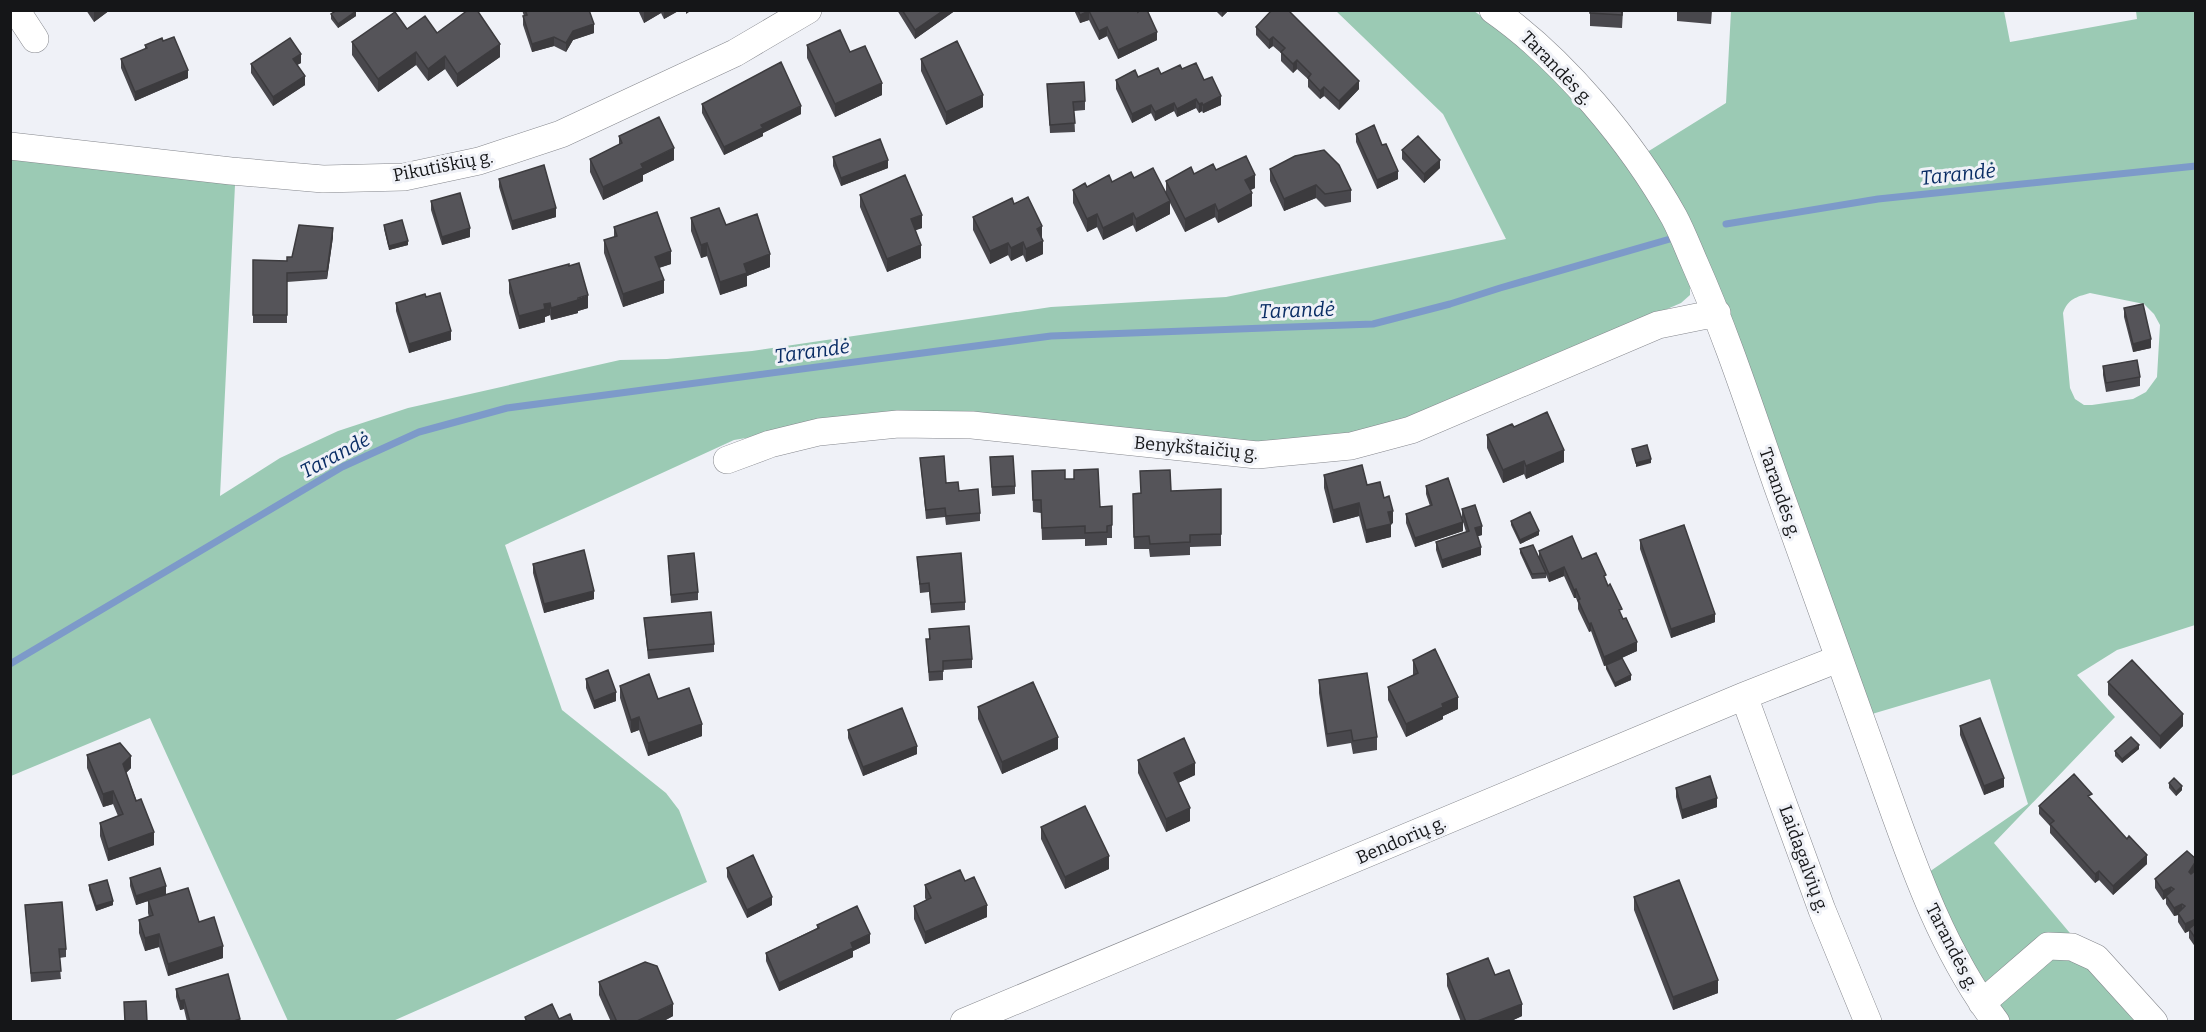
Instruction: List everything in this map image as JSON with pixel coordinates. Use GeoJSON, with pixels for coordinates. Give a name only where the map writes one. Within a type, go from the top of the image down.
{"type":"FeatureCollection","features":[{"type":"Feature","properties":{"kind":"street"},"geometry":{"type":"LineString","coordinates":[[16,10],[35,39]]}},
{"type":"Feature","properties":{"kind":"street","name":"Pikutiškių g."},"geometry":{"type":"LineString","coordinates":[[10,146],[323,179],[404,177],[479,161],[561,135],[735,53],[808,10]]}},
{"type":"Feature","properties":{"kind":"street","name":"Tarandės g."},"geometry":{"type":"LineString","coordinates":[[1493,10],[1519,29],[1561,69],[1599,112],[1637,160],[1674,218],[1717,313],[1838,659],[1927,897],[1954,956],[1989,1012]]}},
{"type":"Feature","properties":{"kind":"street","name":"Benykštaičių g."},"geometry":{"type":"LineString","coordinates":[[727,460],[770,444],[819,432],[898,424],[972,425],[1257,455],[1351,446],[1411,430],[1658,325],[1717,313]]}},
{"type":"Feature","properties":{"kind":"street","name":"Bendorių g."},"geometry":{"type":"LineString","coordinates":[[964,1022],[1744,696],[1838,659]]}},
{"type":"Feature","properties":{"kind":"street","name":"Laidagalvių g."},"geometry":{"type":"LineString","coordinates":[[1744,696],[1822,910],[1868,1022]]}},
{"type":"Feature","properties":{"kind":"street"},"geometry":{"type":"LineString","coordinates":[[1989,1012],[2048,946],[2072,948],[2096,958],[2154,1022]]}},
{"type":"Feature","properties":{"kind":"green space"},"geometry":{"type":"Polygon","coordinates":[[[1336,11],[1474,11],[1518,42],[1561,83],[1605,134],[1666,226],[1690,277],[1690,295],[1681,303],[1411,420],[1366,436],[1250,445],[1006,415],[916,414],[734,440],[505,545],[562,710],[666,793],[679,810],[707,882],[393,1021],[288,1021],[150,718],[11,776],[11,158],[235,185],[220,496],[280,458],[338,431],[408,408],[620,360],[667,359],[752,351],[1051,307],[1226,297],[1506,239],[1443,114],[1336,11]]]}},
{"type":"Feature","properties":{"kind":"green space"},"geometry":{"type":"Polygon","coordinates":[[[1731,11],[2004,11],[2010,42],[2137,19],[2136,11],[2195,11],[2195,625],[2117,650],[2077,675],[2115,717],[1994,843],[2144,1021],[2009,1021],[1970,960],[1929,872],[2028,804],[1990,679],[1872,714],[1644,154],[1726,103],[1731,11]],[[2090,293],[2073,299],[2065,308],[2063,313],[2070,388],[2075,399],[2084,405],[2133,399],[2146,392],[2157,377],[2160,325],[2154,314],[2144,304],[2090,293]]]}},
{"type":"Feature","properties":{"kind":"building"},"geometry":{"type":"Polygon","coordinates":[[[337,10],[356,11],[338,24],[331,14],[337,10]]]}},
{"type":"Feature","properties":{"kind":"building"},"geometry":{"type":"Polygon","coordinates":[[[468,10],[477,10],[500,44],[457,74],[445,56],[428,69],[416,52],[378,79],[352,42],[395,12],[407,29],[425,16],[437,33],[468,10]]]}},
{"type":"Feature","properties":{"kind":"building"},"geometry":{"type":"Polygon","coordinates":[[[525,10],[589,10],[594,24],[573,31],[566,43],[554,37],[532,44],[523,16],[527,15],[525,10]]]}},
{"type":"Feature","properties":{"kind":"building"},"geometry":{"type":"Polygon","coordinates":[[[902,10],[944,10],[915,30],[902,10]]]}},
{"type":"Feature","properties":{"kind":"building"},"geometry":{"type":"Polygon","coordinates":[[[1078,10],[1138,10],[1138,12],[1147,10],[1157,32],[1118,50],[1107,27],[1099,31],[1089,11],[1080,15],[1078,10]]]}},
{"type":"Feature","properties":{"kind":"building"},"geometry":{"type":"Polygon","coordinates":[[[1272,10],[1288,10],[1359,81],[1339,101],[1324,87],[1320,91],[1308,78],[1311,74],[1297,60],[1293,64],[1281,52],[1285,48],[1273,37],[1269,40],[1256,27],[1272,10]]]}},
{"type":"Feature","properties":{"kind":"building"},"geometry":{"type":"Polygon","coordinates":[[[1590,10],[1622,10],[1622,15],[1590,13],[1590,10]]]}},
{"type":"Feature","properties":{"kind":"building"},"geometry":{"type":"Polygon","coordinates":[[[840,30],[850,52],[865,46],[882,83],[835,104],[807,45],[840,30]]]}},
{"type":"Feature","properties":{"kind":"building"},"geometry":{"type":"Polygon","coordinates":[[[174,37],[188,70],[135,92],[121,59],[147,48],[145,45],[162,38],[163,41],[174,37]]]}},
{"type":"Feature","properties":{"kind":"building"},"geometry":{"type":"Polygon","coordinates":[[[290,38],[301,54],[293,59],[305,76],[273,97],[251,64],[290,38]]]}},
{"type":"Feature","properties":{"kind":"building"},"geometry":{"type":"Polygon","coordinates":[[[957,41],[983,95],[946,112],[921,59],[957,41]]]}},
{"type":"Feature","properties":{"kind":"building"},"geometry":{"type":"Polygon","coordinates":[[[781,62],[801,106],[761,125],[763,128],[724,147],[702,104],[781,62]]]}},
{"type":"Feature","properties":{"kind":"building"},"geometry":{"type":"Polygon","coordinates":[[[1196,63],[1204,80],[1212,77],[1221,96],[1203,105],[1199,104],[1196,99],[1177,109],[1174,103],[1155,112],[1151,105],[1132,114],[1116,80],[1135,70],[1138,77],[1158,68],[1161,74],[1180,65],[1182,69],[1196,63]]]}},
{"type":"Feature","properties":{"kind":"building"},"geometry":{"type":"Polygon","coordinates":[[[1084,82],[1085,101],[1073,102],[1075,123],[1050,125],[1047,84],[1084,82]]]}},
{"type":"Feature","properties":{"kind":"building"},"geometry":{"type":"Polygon","coordinates":[[[659,117],[674,148],[641,164],[643,168],[603,187],[590,159],[622,143],[619,136],[659,117]]]}},
{"type":"Feature","properties":{"kind":"building"},"geometry":{"type":"Polygon","coordinates":[[[1374,125],[1382,145],[1386,144],[1398,171],[1377,180],[1356,134],[1374,125]]]}},
{"type":"Feature","properties":{"kind":"building"},"geometry":{"type":"Polygon","coordinates":[[[1418,136],[1440,160],[1424,174],[1402,150],[1418,136]]]}},
{"type":"Feature","properties":{"kind":"building"},"geometry":{"type":"Polygon","coordinates":[[[880,139],[888,160],[841,178],[833,157],[880,139]]]}},
{"type":"Feature","properties":{"kind":"building"},"geometry":{"type":"Polygon","coordinates":[[[1324,150],[1339,165],[1351,190],[1325,194],[1316,185],[1284,199],[1270,169],[1295,156],[1324,150]]]}},
{"type":"Feature","properties":{"kind":"building"},"geometry":{"type":"Polygon","coordinates":[[[1246,156],[1255,175],[1245,180],[1252,193],[1218,211],[1215,204],[1185,219],[1166,181],[1191,167],[1194,174],[1213,164],[1216,170],[1246,156]]]}},
{"type":"Feature","properties":{"kind":"building"},"geometry":{"type":"Polygon","coordinates":[[[544,165],[556,208],[512,221],[499,179],[544,165]]]}},
{"type":"Feature","properties":{"kind":"building"},"geometry":{"type":"Polygon","coordinates":[[[1153,168],[1170,201],[1136,219],[1133,213],[1103,228],[1097,214],[1087,219],[1073,190],[1085,183],[1087,187],[1109,175],[1112,182],[1131,172],[1134,178],[1153,168]]]}},
{"type":"Feature","properties":{"kind":"building"},"geometry":{"type":"Polygon","coordinates":[[[905,175],[922,215],[911,219],[921,245],[887,259],[860,195],[905,175]]]}},
{"type":"Feature","properties":{"kind":"building"},"geometry":{"type":"Polygon","coordinates":[[[460,193],[470,228],[442,237],[431,201],[460,193]]]}},
{"type":"Feature","properties":{"kind":"building"},"geometry":{"type":"Polygon","coordinates":[[[1028,197],[1042,226],[1037,229],[1043,241],[1026,249],[1023,242],[1011,248],[1008,243],[990,251],[973,217],[1012,198],[1014,204],[1028,197]]]}},
{"type":"Feature","properties":{"kind":"building"},"geometry":{"type":"Polygon","coordinates":[[[719,208],[726,225],[757,214],[770,254],[744,264],[747,273],[720,282],[707,243],[701,245],[691,218],[719,208]]]}},
{"type":"Feature","properties":{"kind":"building"},"geometry":{"type":"Polygon","coordinates":[[[657,212],[671,251],[655,257],[664,280],[623,294],[604,240],[617,236],[614,227],[657,212]]]}},
{"type":"Feature","properties":{"kind":"building"},"geometry":{"type":"Polygon","coordinates":[[[402,220],[408,241],[389,246],[384,225],[402,220]]]}},
{"type":"Feature","properties":{"kind":"building"},"geometry":{"type":"Polygon","coordinates":[[[299,225],[333,228],[327,271],[287,273],[287,315],[253,315],[253,260],[287,261],[287,257],[292,257],[299,225]]]}},
{"type":"Feature","properties":{"kind":"building"},"geometry":{"type":"Polygon","coordinates":[[[579,263],[588,295],[551,308],[550,303],[544,304],[545,309],[519,316],[509,280],[579,263]]]}},
{"type":"Feature","properties":{"kind":"building"},"geometry":{"type":"Polygon","coordinates":[[[440,293],[451,331],[409,344],[396,303],[425,294],[426,297],[440,293]]]}},
{"type":"Feature","properties":{"kind":"building"},"geometry":{"type":"Polygon","coordinates":[[[2143,304],[2151,339],[2133,344],[2124,308],[2143,304]]]}},
{"type":"Feature","properties":{"kind":"building"},"geometry":{"type":"Polygon","coordinates":[[[2137,360],[2140,377],[2106,383],[2103,366],[2137,360]]]}},
{"type":"Feature","properties":{"kind":"building"},"geometry":{"type":"Polygon","coordinates":[[[1547,412],[1564,450],[1526,466],[1524,461],[1503,470],[1487,435],[1512,424],[1514,427],[1547,412]]]}},
{"type":"Feature","properties":{"kind":"building"},"geometry":{"type":"Polygon","coordinates":[[[1647,445],[1651,459],[1636,463],[1632,449],[1647,445]]]}},
{"type":"Feature","properties":{"kind":"building"},"geometry":{"type":"Polygon","coordinates":[[[944,456],[946,483],[958,482],[959,491],[978,489],[980,513],[946,516],[945,508],[926,510],[920,458],[944,456]]]}},
{"type":"Feature","properties":{"kind":"building"},"geometry":{"type":"Polygon","coordinates":[[[1013,456],[1015,486],[992,487],[990,457],[1013,456]]]}},
{"type":"Feature","properties":{"kind":"building"},"geometry":{"type":"Polygon","coordinates":[[[1362,465],[1367,485],[1380,482],[1384,498],[1389,496],[1393,511],[1388,512],[1391,524],[1366,530],[1359,503],[1333,510],[1324,475],[1362,465]]]}},
{"type":"Feature","properties":{"kind":"building"},"geometry":{"type":"Polygon","coordinates":[[[1098,469],[1100,507],[1112,506],[1112,525],[1107,526],[1107,532],[1085,533],[1085,526],[1042,528],[1041,500],[1033,500],[1032,471],[1065,470],[1065,479],[1074,479],[1074,470],[1098,469]]]}},
{"type":"Feature","properties":{"kind":"building"},"geometry":{"type":"Polygon","coordinates":[[[1170,470],[1171,491],[1221,489],[1221,534],[1190,535],[1190,542],[1150,544],[1149,536],[1134,537],[1133,494],[1141,493],[1140,471],[1170,470]]]}},
{"type":"Feature","properties":{"kind":"building"},"geometry":{"type":"Polygon","coordinates":[[[1448,478],[1463,522],[1415,538],[1406,514],[1432,505],[1426,486],[1448,478]]]}},
{"type":"Feature","properties":{"kind":"building"},"geometry":{"type":"Polygon","coordinates":[[[1475,505],[1482,526],[1475,528],[1481,547],[1442,560],[1436,542],[1469,531],[1462,509],[1475,505]]]}},
{"type":"Feature","properties":{"kind":"building"},"geometry":{"type":"Polygon","coordinates":[[[1530,512],[1539,531],[1520,540],[1511,521],[1530,512]]]}},
{"type":"Feature","properties":{"kind":"building"},"geometry":{"type":"Polygon","coordinates":[[[1684,525],[1715,614],[1671,629],[1640,540],[1684,525]]]}},
{"type":"Feature","properties":{"kind":"building"},"geometry":{"type":"Polygon","coordinates":[[[1572,536],[1582,559],[1596,553],[1606,575],[1604,576],[1608,586],[1610,584],[1622,609],[1619,610],[1623,619],[1626,618],[1637,642],[1604,657],[1591,623],[1589,624],[1578,600],[1580,599],[1576,589],[1574,590],[1564,567],[1549,574],[1539,551],[1572,536]]]}},
{"type":"Feature","properties":{"kind":"building"},"geometry":{"type":"Polygon","coordinates":[[[1533,545],[1546,573],[1532,574],[1520,549],[1533,545]]]}},
{"type":"Feature","properties":{"kind":"building"},"geometry":{"type":"Polygon","coordinates":[[[584,550],[594,591],[544,604],[533,564],[584,550]]]}},
{"type":"Feature","properties":{"kind":"building"},"geometry":{"type":"Polygon","coordinates":[[[694,553],[698,592],[671,595],[668,556],[694,553]]]}},
{"type":"Feature","properties":{"kind":"building"},"geometry":{"type":"Polygon","coordinates":[[[961,553],[965,602],[931,604],[929,583],[920,584],[917,557],[961,553]]]}},
{"type":"Feature","properties":{"kind":"building"},"geometry":{"type":"Polygon","coordinates":[[[711,612],[714,644],[648,650],[644,618],[711,612]]]}},
{"type":"Feature","properties":{"kind":"building"},"geometry":{"type":"Polygon","coordinates":[[[969,626],[972,659],[943,661],[943,671],[929,672],[926,639],[930,639],[929,629],[969,626]]]}},
{"type":"Feature","properties":{"kind":"building"},"geometry":{"type":"Polygon","coordinates":[[[1435,649],[1458,697],[1442,704],[1443,707],[1406,724],[1388,687],[1418,673],[1413,660],[1435,649]]]}},
{"type":"Feature","properties":{"kind":"building"},"geometry":{"type":"Polygon","coordinates":[[[1622,658],[1631,675],[1615,683],[1606,665],[1622,658]]]}},
{"type":"Feature","properties":{"kind":"building"},"geometry":{"type":"Polygon","coordinates":[[[2132,660],[2183,714],[2160,736],[2108,682],[2132,660]]]}},
{"type":"Feature","properties":{"kind":"building"},"geometry":{"type":"Polygon","coordinates":[[[608,670],[616,692],[594,701],[586,679],[608,670]]]}},
{"type":"Feature","properties":{"kind":"building"},"geometry":{"type":"Polygon","coordinates":[[[1367,673],[1377,737],[1353,741],[1351,730],[1327,734],[1319,680],[1367,673]]]}},
{"type":"Feature","properties":{"kind":"building"},"geometry":{"type":"Polygon","coordinates":[[[649,674],[658,699],[689,688],[702,724],[648,743],[639,717],[631,720],[620,686],[649,674]]]}},
{"type":"Feature","properties":{"kind":"building"},"geometry":{"type":"Polygon","coordinates":[[[1033,682],[1058,737],[1002,762],[978,707],[1033,682]]]}},
{"type":"Feature","properties":{"kind":"building"},"geometry":{"type":"Polygon","coordinates":[[[902,708],[917,746],[863,767],[848,730],[902,708]]]}},
{"type":"Feature","properties":{"kind":"building"},"geometry":{"type":"Polygon","coordinates":[[[1980,718],[2004,778],[1984,786],[1960,726],[1980,718]]]}},
{"type":"Feature","properties":{"kind":"building"},"geometry":{"type":"Polygon","coordinates":[[[2131,737],[2139,745],[2122,759],[2115,751],[2131,737]]]}},
{"type":"Feature","properties":{"kind":"building"},"geometry":{"type":"Polygon","coordinates":[[[1184,738],[1195,763],[1174,773],[1190,808],[1166,819],[1138,760],[1184,738]]]}},
{"type":"Feature","properties":{"kind":"building"},"geometry":{"type":"Polygon","coordinates":[[[120,743],[131,756],[123,764],[136,801],[141,799],[154,832],[108,849],[100,823],[123,814],[113,791],[103,794],[87,755],[120,743]]]}},
{"type":"Feature","properties":{"kind":"building"},"geometry":{"type":"Polygon","coordinates":[[[2074,774],[2092,794],[2088,796],[2127,839],[2129,836],[2147,855],[2113,886],[2099,871],[2095,874],[2050,824],[2054,821],[2039,806],[2074,774]]]}},
{"type":"Feature","properties":{"kind":"building"},"geometry":{"type":"Polygon","coordinates":[[[1710,776],[1717,798],[1682,810],[1676,788],[1710,776]]]}},
{"type":"Feature","properties":{"kind":"building"},"geometry":{"type":"Polygon","coordinates":[[[2174,778],[2182,786],[2176,792],[2169,783],[2174,778]]]}},
{"type":"Feature","properties":{"kind":"building"},"geometry":{"type":"Polygon","coordinates":[[[1085,806],[1109,856],[1065,877],[1041,827],[1085,806]]]}},
{"type":"Feature","properties":{"kind":"building"},"geometry":{"type":"Polygon","coordinates":[[[2187,851],[2196,859],[2189,872],[2191,874],[2196,870],[2196,922],[2194,920],[2185,924],[2178,913],[2185,906],[2182,904],[2174,908],[2166,896],[2174,889],[2171,887],[2163,891],[2155,879],[2187,851]]]}},
{"type":"Feature","properties":{"kind":"building"},"geometry":{"type":"Polygon","coordinates":[[[753,855],[772,897],[747,910],[727,868],[753,855]]]}},
{"type":"Feature","properties":{"kind":"building"},"geometry":{"type":"Polygon","coordinates":[[[160,868],[166,886],[136,896],[130,878],[160,868]]]}},
{"type":"Feature","properties":{"kind":"building"},"geometry":{"type":"Polygon","coordinates":[[[960,870],[965,881],[974,877],[987,905],[925,932],[914,906],[931,898],[925,885],[960,870]]]}},
{"type":"Feature","properties":{"kind":"building"},"geometry":{"type":"Polygon","coordinates":[[[107,880],[113,901],[96,906],[89,885],[107,880]]]}},
{"type":"Feature","properties":{"kind":"building"},"geometry":{"type":"Polygon","coordinates":[[[1679,880],[1718,980],[1673,997],[1634,897],[1679,880]]]}},
{"type":"Feature","properties":{"kind":"building"},"geometry":{"type":"Polygon","coordinates":[[[188,888],[199,922],[214,917],[223,946],[168,964],[159,934],[145,938],[139,920],[153,915],[148,900],[188,888]]]}},
{"type":"Feature","properties":{"kind":"building"},"geometry":{"type":"Polygon","coordinates":[[[62,902],[66,949],[59,949],[61,971],[31,973],[25,905],[62,902]]]}},
{"type":"Feature","properties":{"kind":"building"},"geometry":{"type":"Polygon","coordinates":[[[857,906],[870,934],[851,943],[853,948],[779,983],[766,953],[819,928],[817,925],[857,906]]]}},
{"type":"Feature","properties":{"kind":"building"},"geometry":{"type":"Polygon","coordinates":[[[2196,923],[2196,939],[2189,929],[2196,923]]]}},
{"type":"Feature","properties":{"kind":"building"},"geometry":{"type":"Polygon","coordinates":[[[1488,958],[1495,975],[1509,970],[1522,1004],[1475,1022],[1466,1022],[1447,974],[1488,958]]]}},
{"type":"Feature","properties":{"kind":"building"},"geometry":{"type":"Polygon","coordinates":[[[645,962],[657,966],[673,1004],[635,1022],[617,1022],[599,982],[645,962]]]}},
{"type":"Feature","properties":{"kind":"building"},"geometry":{"type":"Polygon","coordinates":[[[228,974],[240,1019],[231,1022],[190,1022],[184,1000],[180,1001],[176,989],[228,974]]]}},
{"type":"Feature","properties":{"kind":"building"},"geometry":{"type":"Polygon","coordinates":[[[146,1001],[147,1022],[125,1022],[124,1002],[146,1001]]]}},
{"type":"Feature","properties":{"kind":"building"},"geometry":{"type":"Polygon","coordinates":[[[552,1004],[559,1019],[570,1014],[573,1022],[527,1022],[525,1017],[552,1004]]]}},
{"type":"Feature","properties":{"kind":"waterway","name":"Tarandė"},"geometry":{"type":"LineString","coordinates":[[1726,224],[1878,199],[2196,166]]}},
{"type":"Feature","properties":{"kind":"waterway","name":"Tarandė"},"geometry":{"type":"LineString","coordinates":[[10,664],[342,467],[419,432],[507,408],[1051,336],[1373,324],[1450,304],[1670,239]]}}]}
